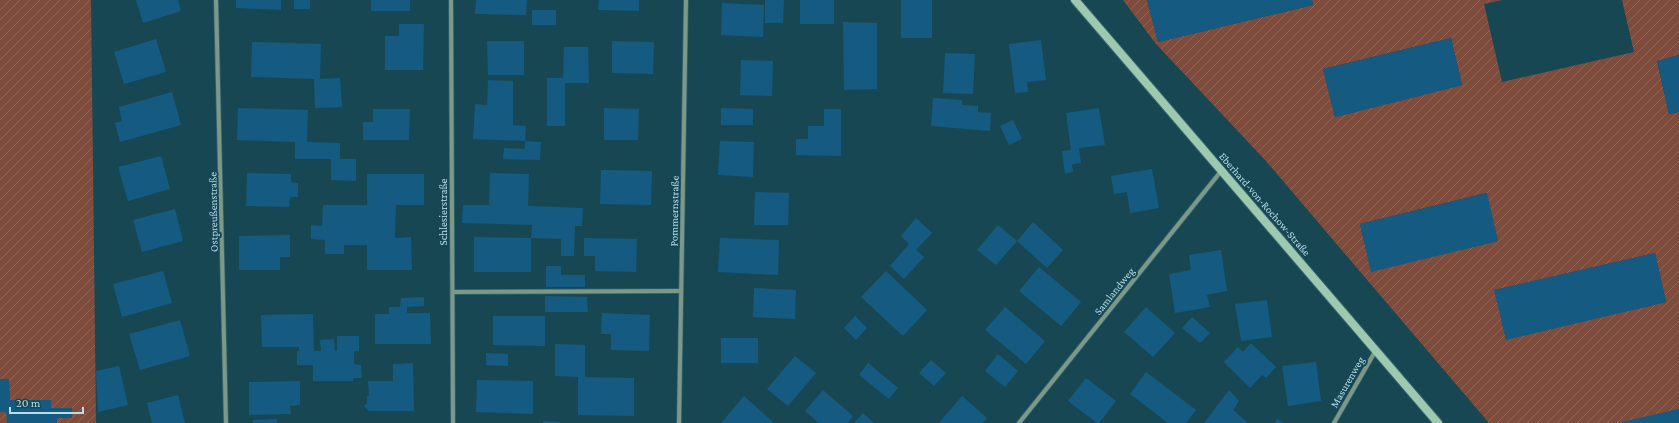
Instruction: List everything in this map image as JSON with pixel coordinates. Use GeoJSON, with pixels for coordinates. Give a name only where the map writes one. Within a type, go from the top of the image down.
{"type":"FeatureCollection","features":[{"type":"Feature","properties":{"kind":"main road","name":"Eberhard-von-Rochow-Straße"},"geometry":{"type":"LineString","coordinates":[[1075,0],[1438,423]]}},
{"type":"Feature","properties":{"kind":"street","name":"Ostpreußenstraße"},"geometry":{"type":"LineString","coordinates":[[216,0],[226,423]]}},
{"type":"Feature","properties":{"kind":"street","name":"Schlesierstraße"},"geometry":{"type":"LineString","coordinates":[[451,0],[453,423]]}},
{"type":"Feature","properties":{"kind":"street","name":"Pommernstraße"},"geometry":{"type":"LineString","coordinates":[[680,423],[686,0]]}},
{"type":"Feature","properties":{"kind":"street","name":"Samlandweg"},"geometry":{"type":"LineString","coordinates":[[1019,423],[1222,170]]}},
{"type":"Feature","properties":{"kind":"street"},"geometry":{"type":"LineString","coordinates":[[453,292],[681,291]]}},
{"type":"Feature","properties":{"kind":"street","name":"Masurenweg"},"geometry":{"type":"LineString","coordinates":[[1334,423],[1376,350]]}},
{"type":"Feature","properties":{"kind":"shaded area"},"geometry":{"type":"Polygon","coordinates":[[[0,0],[91,0],[96,423],[0,423],[0,0]]]}},
{"type":"Feature","properties":{"kind":"shaded area"},"geometry":{"type":"Polygon","coordinates":[[[1123,0],[1147,0],[1158,42],[1313,5],[1312,0],[1502,0],[1484,4],[1502,82],[1634,52],[1622,0],[1679,0],[1679,55],[1657,61],[1669,114],[1679,112],[1679,409],[1621,423],[1489,423],[1265,160],[1156,44],[1123,0]],[[1451,38],[1323,69],[1335,117],[1462,85],[1451,38]],[[1486,193],[1360,224],[1371,271],[1498,241],[1486,193]],[[1655,253],[1495,290],[1506,339],[1666,302],[1655,253]]]}},
{"type":"Feature","properties":{"kind":"building"},"geometry":{"type":"Polygon","coordinates":[[[136,0],[178,0],[181,11],[143,23],[136,0]]]}},
{"type":"Feature","properties":{"kind":"building"},"geometry":{"type":"Polygon","coordinates":[[[236,0],[281,0],[281,10],[236,8],[236,0]]]}},
{"type":"Feature","properties":{"kind":"building"},"geometry":{"type":"Polygon","coordinates":[[[294,0],[310,0],[310,9],[294,9],[294,0]]]}},
{"type":"Feature","properties":{"kind":"building"},"geometry":{"type":"Polygon","coordinates":[[[371,0],[410,0],[410,11],[371,11],[371,0]]]}},
{"type":"Feature","properties":{"kind":"building"},"geometry":{"type":"Polygon","coordinates":[[[476,0],[527,0],[526,15],[475,14],[476,0]]]}},
{"type":"Feature","properties":{"kind":"building"},"geometry":{"type":"Polygon","coordinates":[[[599,0],[639,0],[639,11],[598,10],[599,0]]]}},
{"type":"Feature","properties":{"kind":"building"},"geometry":{"type":"Polygon","coordinates":[[[765,0],[784,0],[783,23],[765,23],[765,0]]]}},
{"type":"Feature","properties":{"kind":"building"},"geometry":{"type":"Polygon","coordinates":[[[800,0],[834,0],[834,24],[800,24],[800,0]]]}},
{"type":"Feature","properties":{"kind":"building"},"geometry":{"type":"Polygon","coordinates":[[[901,0],[932,0],[932,38],[901,38],[901,0]]]}},
{"type":"Feature","properties":{"kind":"building"},"geometry":{"type":"Polygon","coordinates":[[[1147,0],[1312,0],[1313,5],[1158,42],[1147,0]]]}},
{"type":"Feature","properties":{"kind":"building"},"geometry":{"type":"Polygon","coordinates":[[[722,3],[764,5],[763,37],[721,35],[722,3]]]}},
{"type":"Feature","properties":{"kind":"building"},"geometry":{"type":"Polygon","coordinates":[[[532,10],[556,10],[556,25],[532,25],[532,10]]]}},
{"type":"Feature","properties":{"kind":"building"},"geometry":{"type":"Polygon","coordinates":[[[843,22],[877,23],[877,89],[844,90],[843,22]]]}},
{"type":"Feature","properties":{"kind":"building"},"geometry":{"type":"Polygon","coordinates":[[[399,24],[424,24],[423,70],[385,70],[385,36],[399,36],[399,24]]]}},
{"type":"Feature","properties":{"kind":"building"},"geometry":{"type":"Polygon","coordinates":[[[1451,38],[1462,85],[1335,117],[1323,69],[1451,38]]]}},
{"type":"Feature","properties":{"kind":"building"},"geometry":{"type":"Polygon","coordinates":[[[156,39],[166,72],[124,84],[114,52],[156,39]]]}},
{"type":"Feature","properties":{"kind":"building"},"geometry":{"type":"Polygon","coordinates":[[[1041,40],[1046,80],[1027,82],[1028,92],[1015,93],[1009,44],[1041,40]]]}},
{"type":"Feature","properties":{"kind":"building"},"geometry":{"type":"Polygon","coordinates":[[[487,41],[524,41],[524,75],[488,75],[487,41]]]}},
{"type":"Feature","properties":{"kind":"building"},"geometry":{"type":"Polygon","coordinates":[[[612,41],[654,42],[653,74],[612,73],[612,41]]]}},
{"type":"Feature","properties":{"kind":"building"},"geometry":{"type":"Polygon","coordinates":[[[252,42],[321,44],[320,79],[340,78],[342,107],[315,108],[314,79],[251,77],[252,42]]]}},
{"type":"Feature","properties":{"kind":"building"},"geometry":{"type":"Polygon","coordinates":[[[564,47],[588,47],[589,83],[565,83],[565,126],[547,126],[547,78],[563,78],[564,47]]]}},
{"type":"Feature","properties":{"kind":"building"},"geometry":{"type":"Polygon","coordinates":[[[945,53],[975,54],[973,94],[943,93],[945,53]]]}},
{"type":"Feature","properties":{"kind":"building"},"geometry":{"type":"Polygon","coordinates":[[[1679,55],[1679,112],[1669,114],[1657,61],[1679,55]]]}},
{"type":"Feature","properties":{"kind":"building"},"geometry":{"type":"Polygon","coordinates":[[[741,60],[773,61],[772,96],[740,95],[741,60]]]}},
{"type":"Feature","properties":{"kind":"building"},"geometry":{"type":"Polygon","coordinates":[[[488,80],[513,81],[513,125],[526,126],[525,141],[473,139],[475,104],[487,105],[488,80]]]}},
{"type":"Feature","properties":{"kind":"building"},"geometry":{"type":"Polygon","coordinates":[[[172,92],[181,125],[120,142],[115,123],[122,121],[119,107],[172,92]]]}},
{"type":"Feature","properties":{"kind":"building"},"geometry":{"type":"Polygon","coordinates":[[[933,98],[962,100],[962,105],[978,106],[978,112],[991,113],[990,131],[931,126],[933,98]]]}},
{"type":"Feature","properties":{"kind":"building"},"geometry":{"type":"Polygon","coordinates":[[[238,108],[308,110],[307,142],[340,143],[340,159],[356,159],[356,181],[331,180],[331,159],[295,159],[295,142],[237,140],[238,108]]]}},
{"type":"Feature","properties":{"kind":"building"},"geometry":{"type":"Polygon","coordinates":[[[604,108],[639,109],[638,140],[604,140],[604,108]]]}},
{"type":"Feature","properties":{"kind":"building"},"geometry":{"type":"Polygon","coordinates":[[[721,108],[753,109],[753,125],[721,125],[721,108]]]}},
{"type":"Feature","properties":{"kind":"building"},"geometry":{"type":"Polygon","coordinates":[[[1099,108],[1105,145],[1079,148],[1081,163],[1072,164],[1073,172],[1065,174],[1062,151],[1071,150],[1066,113],[1099,108]]]}},
{"type":"Feature","properties":{"kind":"building"},"geometry":{"type":"Polygon","coordinates":[[[373,109],[410,109],[409,140],[363,140],[363,122],[373,122],[373,109]]]}},
{"type":"Feature","properties":{"kind":"building"},"geometry":{"type":"Polygon","coordinates":[[[824,109],[841,109],[841,156],[796,155],[796,139],[808,139],[808,126],[824,126],[824,109]]]}},
{"type":"Feature","properties":{"kind":"building"},"geometry":{"type":"Polygon","coordinates":[[[1013,120],[1022,139],[1009,145],[1000,126],[1013,120]]]}},
{"type":"Feature","properties":{"kind":"building"},"geometry":{"type":"Polygon","coordinates":[[[525,141],[541,142],[540,160],[503,159],[504,148],[525,149],[525,141]]]}},
{"type":"Feature","properties":{"kind":"building"},"geometry":{"type":"Polygon","coordinates":[[[720,141],[754,142],[753,177],[718,175],[720,141]]]}},
{"type":"Feature","properties":{"kind":"building"},"geometry":{"type":"Polygon","coordinates":[[[161,156],[170,189],[128,201],[118,167],[161,156]]]}},
{"type":"Feature","properties":{"kind":"building"},"geometry":{"type":"Polygon","coordinates":[[[1152,169],[1159,208],[1130,213],[1127,192],[1114,194],[1111,176],[1152,169]]]}},
{"type":"Feature","properties":{"kind":"building"},"geometry":{"type":"Polygon","coordinates":[[[601,170],[652,171],[651,205],[600,204],[601,170]]]}},
{"type":"Feature","properties":{"kind":"building"},"geometry":{"type":"Polygon","coordinates":[[[247,173],[291,174],[291,182],[298,183],[298,197],[290,197],[289,207],[246,206],[247,173]]]}},
{"type":"Feature","properties":{"kind":"building"},"geometry":{"type":"Polygon","coordinates":[[[490,173],[529,174],[528,206],[583,208],[582,226],[575,226],[574,256],[561,256],[561,239],[531,238],[532,225],[462,223],[463,205],[489,205],[490,173]]]}},
{"type":"Feature","properties":{"kind":"building"},"geometry":{"type":"Polygon","coordinates":[[[367,174],[424,174],[424,205],[396,205],[395,238],[411,237],[412,270],[367,270],[367,245],[344,245],[344,254],[325,254],[325,240],[311,239],[311,225],[322,226],[323,205],[367,205],[367,174]]]}},
{"type":"Feature","properties":{"kind":"building"},"geometry":{"type":"Polygon","coordinates":[[[755,192],[789,193],[788,225],[754,225],[755,192]]]}},
{"type":"Feature","properties":{"kind":"building"},"geometry":{"type":"Polygon","coordinates":[[[1487,193],[1498,241],[1371,272],[1360,224],[1487,193]]]}},
{"type":"Feature","properties":{"kind":"building"},"geometry":{"type":"Polygon","coordinates":[[[175,209],[183,241],[142,252],[133,220],[175,209]]]}},
{"type":"Feature","properties":{"kind":"building"},"geometry":{"type":"Polygon","coordinates":[[[916,218],[932,233],[916,250],[924,257],[904,279],[890,266],[909,244],[901,236],[916,218]]]}},
{"type":"Feature","properties":{"kind":"building"},"geometry":{"type":"Polygon","coordinates":[[[1033,222],[1063,250],[1047,268],[1017,241],[1033,222]]]}},
{"type":"Feature","properties":{"kind":"building"},"geometry":{"type":"Polygon","coordinates":[[[998,225],[1017,241],[996,265],[977,250],[998,225]]]}},
{"type":"Feature","properties":{"kind":"building"},"geometry":{"type":"Polygon","coordinates":[[[290,235],[290,257],[280,257],[280,270],[239,270],[239,236],[290,235]]]}},
{"type":"Feature","properties":{"kind":"building"},"geometry":{"type":"Polygon","coordinates":[[[474,237],[531,238],[531,272],[474,272],[474,237]]]}},
{"type":"Feature","properties":{"kind":"building"},"geometry":{"type":"Polygon","coordinates":[[[584,238],[637,239],[636,272],[595,271],[595,256],[584,256],[584,238]]]}},
{"type":"Feature","properties":{"kind":"building"},"geometry":{"type":"Polygon","coordinates":[[[720,238],[779,240],[778,275],[718,272],[720,238]]]}},
{"type":"Feature","properties":{"kind":"building"},"geometry":{"type":"Polygon","coordinates":[[[1221,250],[1227,291],[1207,295],[1210,307],[1175,313],[1169,274],[1191,270],[1189,255],[1221,250]]]}},
{"type":"Feature","properties":{"kind":"building"},"geometry":{"type":"Polygon","coordinates":[[[1655,253],[1666,302],[1506,340],[1494,290],[1655,253]]]}},
{"type":"Feature","properties":{"kind":"building"},"geometry":{"type":"Polygon","coordinates":[[[546,266],[561,266],[561,275],[585,275],[585,287],[546,287],[546,266]]]}},
{"type":"Feature","properties":{"kind":"building"},"geometry":{"type":"Polygon","coordinates":[[[1039,267],[1081,302],[1061,326],[1019,291],[1039,267]]]}},
{"type":"Feature","properties":{"kind":"building"},"geometry":{"type":"Polygon","coordinates":[[[163,271],[172,303],[122,317],[113,284],[163,271]]]}},
{"type":"Feature","properties":{"kind":"building"},"geometry":{"type":"Polygon","coordinates":[[[886,271],[927,310],[903,336],[861,297],[886,271]]]}},
{"type":"Feature","properties":{"kind":"building"},"geometry":{"type":"Polygon","coordinates":[[[754,288],[796,290],[795,319],[753,317],[754,288]]]}},
{"type":"Feature","properties":{"kind":"building"},"geometry":{"type":"Polygon","coordinates":[[[545,296],[587,297],[588,312],[545,312],[545,296]]]}},
{"type":"Feature","properties":{"kind":"building"},"geometry":{"type":"Polygon","coordinates":[[[424,297],[424,306],[407,307],[407,313],[430,313],[431,344],[375,344],[375,314],[389,314],[389,307],[400,307],[401,298],[424,297]]]}},
{"type":"Feature","properties":{"kind":"building"},"geometry":{"type":"Polygon","coordinates":[[[1267,300],[1272,337],[1241,341],[1235,304],[1267,300]]]}},
{"type":"Feature","properties":{"kind":"building"},"geometry":{"type":"Polygon","coordinates":[[[1005,307],[1045,341],[1026,364],[985,330],[1005,307]]]}},
{"type":"Feature","properties":{"kind":"building"},"geometry":{"type":"Polygon","coordinates":[[[1146,307],[1175,333],[1153,357],[1124,332],[1146,307]]]}},
{"type":"Feature","properties":{"kind":"building"},"geometry":{"type":"Polygon","coordinates":[[[602,313],[650,315],[649,351],[611,350],[611,334],[601,334],[602,313]]]}},
{"type":"Feature","properties":{"kind":"building"},"geometry":{"type":"Polygon","coordinates":[[[313,314],[314,351],[321,351],[320,340],[334,339],[335,351],[337,351],[337,336],[359,336],[359,351],[354,351],[354,364],[361,365],[362,378],[353,378],[353,381],[313,381],[313,365],[297,365],[297,351],[299,351],[299,347],[262,347],[261,315],[313,314]]]}},
{"type":"Feature","properties":{"kind":"building"},"geometry":{"type":"Polygon","coordinates":[[[493,316],[545,316],[545,346],[493,345],[493,316]]]}},
{"type":"Feature","properties":{"kind":"building"},"geometry":{"type":"Polygon","coordinates":[[[855,316],[867,328],[856,340],[844,328],[855,316]]]}},
{"type":"Feature","properties":{"kind":"building"},"geometry":{"type":"Polygon","coordinates":[[[1192,317],[1210,333],[1200,343],[1182,328],[1192,317]]]}},
{"type":"Feature","properties":{"kind":"building"},"geometry":{"type":"Polygon","coordinates":[[[180,320],[190,356],[140,370],[129,334],[180,320]]]}},
{"type":"Feature","properties":{"kind":"building"},"geometry":{"type":"Polygon","coordinates":[[[721,338],[758,338],[758,363],[721,363],[721,338]]]}},
{"type":"Feature","properties":{"kind":"building"},"geometry":{"type":"Polygon","coordinates":[[[1251,343],[1276,367],[1266,378],[1262,375],[1250,388],[1224,362],[1238,347],[1243,352],[1251,343]]]}},
{"type":"Feature","properties":{"kind":"building"},"geometry":{"type":"Polygon","coordinates":[[[555,344],[585,345],[585,377],[634,378],[634,416],[578,415],[578,377],[555,376],[555,344]]]}},
{"type":"Feature","properties":{"kind":"building"},"geometry":{"type":"Polygon","coordinates":[[[486,353],[508,354],[508,366],[486,365],[486,353]]]}},
{"type":"Feature","properties":{"kind":"building"},"geometry":{"type":"Polygon","coordinates":[[[998,354],[1018,371],[1005,387],[985,371],[998,354]]]}},
{"type":"Feature","properties":{"kind":"building"},"geometry":{"type":"Polygon","coordinates":[[[795,356],[816,373],[788,406],[767,389],[795,356]]]}},
{"type":"Feature","properties":{"kind":"building"},"geometry":{"type":"Polygon","coordinates":[[[931,360],[946,373],[934,386],[919,373],[931,360]]]}},
{"type":"Feature","properties":{"kind":"building"},"geometry":{"type":"Polygon","coordinates":[[[1316,362],[1321,401],[1288,406],[1282,366],[1316,362]]]}},
{"type":"Feature","properties":{"kind":"building"},"geometry":{"type":"Polygon","coordinates":[[[413,363],[414,411],[369,411],[364,406],[367,403],[367,396],[369,396],[368,381],[393,381],[393,364],[413,363]]]}},
{"type":"Feature","properties":{"kind":"building"},"geometry":{"type":"Polygon","coordinates":[[[868,363],[898,388],[889,399],[859,375],[868,363]]]}},
{"type":"Feature","properties":{"kind":"building"},"geometry":{"type":"Polygon","coordinates":[[[119,366],[128,405],[98,412],[96,371],[119,366]]]}},
{"type":"Feature","properties":{"kind":"building"},"geometry":{"type":"Polygon","coordinates":[[[1146,372],[1196,410],[1186,423],[1168,423],[1130,394],[1146,372]]]}},
{"type":"Feature","properties":{"kind":"building"},"geometry":{"type":"Polygon","coordinates":[[[1086,378],[1116,401],[1099,423],[1068,401],[1086,378]]]}},
{"type":"Feature","properties":{"kind":"building"},"geometry":{"type":"Polygon","coordinates":[[[0,379],[9,379],[10,400],[51,400],[51,408],[72,408],[72,418],[57,418],[57,423],[7,423],[6,412],[0,412],[0,379]]]}},
{"type":"Feature","properties":{"kind":"building"},"geometry":{"type":"Polygon","coordinates":[[[477,380],[533,381],[533,414],[476,412],[477,380]]]}},
{"type":"Feature","properties":{"kind":"building"},"geometry":{"type":"Polygon","coordinates":[[[300,381],[300,405],[290,406],[291,414],[249,415],[249,382],[300,381]]]}},
{"type":"Feature","properties":{"kind":"building"},"geometry":{"type":"Polygon","coordinates":[[[823,390],[853,416],[848,423],[819,423],[805,411],[823,390]]]}},
{"type":"Feature","properties":{"kind":"building"},"geometry":{"type":"Polygon","coordinates":[[[1229,390],[1239,401],[1233,410],[1248,423],[1204,423],[1229,390]]]}},
{"type":"Feature","properties":{"kind":"building"},"geometry":{"type":"Polygon","coordinates":[[[178,395],[185,423],[152,423],[147,403],[178,395]]]}},
{"type":"Feature","properties":{"kind":"building"},"geometry":{"type":"Polygon","coordinates":[[[744,396],[774,423],[721,423],[744,396]]]}},
{"type":"Feature","properties":{"kind":"building"},"geometry":{"type":"Polygon","coordinates":[[[962,396],[987,418],[983,423],[939,423],[962,396]]]}},
{"type":"Feature","properties":{"kind":"building"},"geometry":{"type":"Polygon","coordinates":[[[1679,409],[1679,423],[1622,423],[1622,422],[1679,409]]]}},
{"type":"Feature","properties":{"kind":"building"},"geometry":{"type":"Polygon","coordinates":[[[863,413],[874,423],[854,423],[863,413]]]}},
{"type":"Feature","properties":{"kind":"building"},"geometry":{"type":"Polygon","coordinates":[[[277,419],[277,423],[253,423],[253,420],[277,419]]]}},
{"type":"Feature","properties":{"kind":"building"},"geometry":{"type":"Polygon","coordinates":[[[1277,419],[1284,423],[1275,423],[1277,419]]]}},
{"type":"Feature","properties":{"kind":"building"},"geometry":{"type":"Polygon","coordinates":[[[543,421],[560,422],[560,423],[543,423],[543,421]]]}}]}
